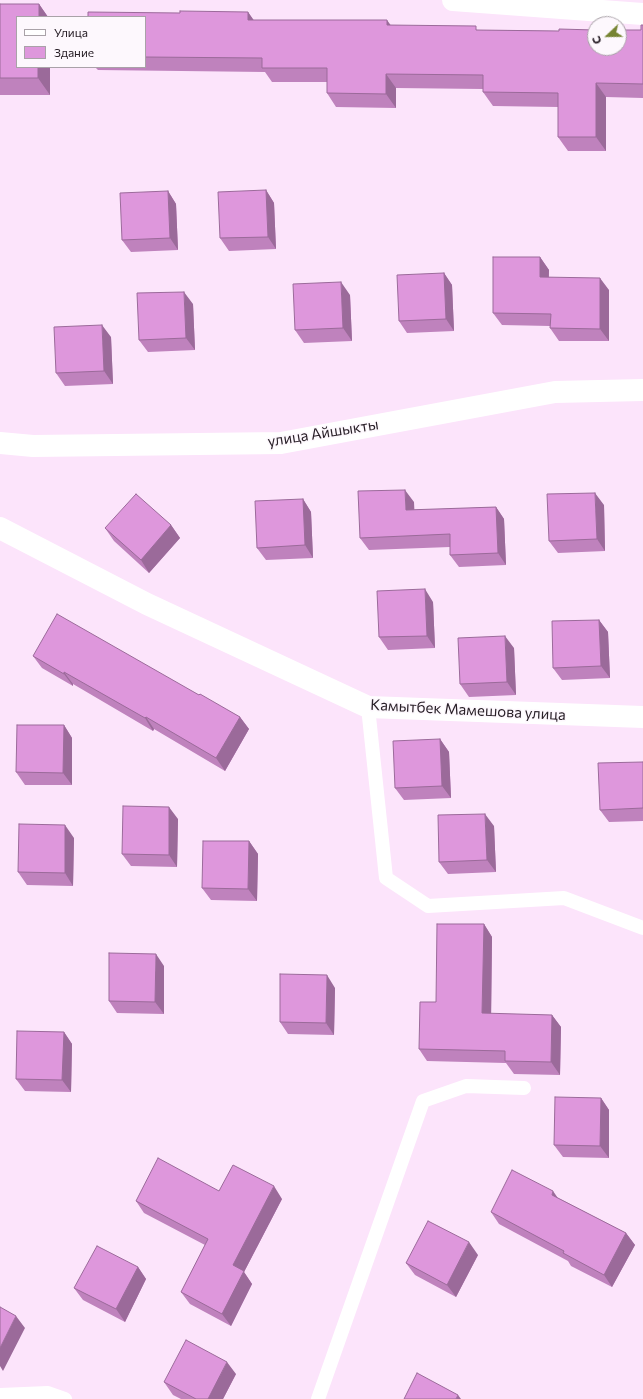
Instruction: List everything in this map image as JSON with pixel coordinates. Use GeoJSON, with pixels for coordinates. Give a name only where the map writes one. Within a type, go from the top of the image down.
{"type":"FeatureCollection","features":[{"type":"Feature","properties":{"kind":"street"},"geometry":{"type":"LineString","coordinates":[[453,0],[643,14]]}},
{"type":"Feature","properties":{"kind":"street","name":"улица Айшыкты"},"geometry":{"type":"LineString","coordinates":[[0,443],[33,446],[282,443],[556,392],[643,390]]}},
{"type":"Feature","properties":{"kind":"street","name":"Камытбек Мамешова улица"},"geometry":{"type":"LineString","coordinates":[[0,528],[147,604],[368,708],[643,717]]}},
{"type":"Feature","properties":{"kind":"lane"},"geometry":{"type":"LineString","coordinates":[[368,708],[386,878],[428,906],[564,898],[643,928]]}},
{"type":"Feature","properties":{"kind":"lane"},"geometry":{"type":"LineString","coordinates":[[318,1399],[423,1101],[466,1086],[524,1088]]}},
{"type":"Feature","properties":{"kind":"lane"},"geometry":{"type":"LineString","coordinates":[[0,1395],[48,1393],[65,1399]]}},
{"type":"Feature","properties":{"kind":"building"},"geometry":{"type":"Polygon","coordinates":[[[0,4],[39,4],[39,16],[16,16],[16,68],[38,68],[38,78],[0,78],[0,4]]]}},
{"type":"Feature","properties":{"kind":"building"},"geometry":{"type":"Polygon","coordinates":[[[88,12],[248,12],[248,20],[387,20],[387,25],[476,26],[476,30],[587,30],[587,56],[627,56],[627,30],[641,30],[641,25],[643,25],[643,84],[596,83],[596,137],[558,137],[558,93],[483,92],[483,75],[386,74],[386,94],[327,93],[327,68],[262,68],[262,58],[146,57],[146,16],[88,16],[88,12]]]}},
{"type":"Feature","properties":{"kind":"building"},"geometry":{"type":"Polygon","coordinates":[[[266,190],[268,237],[220,238],[218,192],[266,190]]]}},
{"type":"Feature","properties":{"kind":"building"},"geometry":{"type":"Polygon","coordinates":[[[168,191],[170,238],[122,240],[120,193],[168,191]]]}},
{"type":"Feature","properties":{"kind":"building"},"geometry":{"type":"Polygon","coordinates":[[[493,257],[540,257],[540,277],[600,278],[600,329],[550,328],[551,314],[493,313],[493,257]]]}},
{"type":"Feature","properties":{"kind":"building"},"geometry":{"type":"Polygon","coordinates":[[[444,273],[446,319],[399,321],[397,275],[444,273]]]}},
{"type":"Feature","properties":{"kind":"building"},"geometry":{"type":"Polygon","coordinates":[[[341,282],[343,328],[295,330],[293,284],[341,282]]]}},
{"type":"Feature","properties":{"kind":"building"},"geometry":{"type":"Polygon","coordinates":[[[184,292],[186,338],[139,340],[137,293],[184,292]]]}},
{"type":"Feature","properties":{"kind":"building"},"geometry":{"type":"Polygon","coordinates":[[[102,325],[104,371],[56,373],[54,327],[102,325]]]}},
{"type":"Feature","properties":{"kind":"building"},"geometry":{"type":"Polygon","coordinates":[[[405,490],[406,510],[496,507],[498,553],[450,555],[450,534],[360,538],[358,491],[405,490]]]}},
{"type":"Feature","properties":{"kind":"building"},"geometry":{"type":"Polygon","coordinates":[[[595,493],[597,539],[549,541],[547,494],[595,493]]]}},
{"type":"Feature","properties":{"kind":"building"},"geometry":{"type":"Polygon","coordinates":[[[136,494],[171,525],[141,560],[105,528],[136,494]]]}},
{"type":"Feature","properties":{"kind":"building"},"geometry":{"type":"Polygon","coordinates":[[[303,499],[305,545],[257,548],[255,501],[303,499]]]}},
{"type":"Feature","properties":{"kind":"building"},"geometry":{"type":"Polygon","coordinates":[[[425,589],[427,636],[379,637],[377,591],[425,589]]]}},
{"type":"Feature","properties":{"kind":"building"},"geometry":{"type":"Polygon","coordinates":[[[57,614],[240,717],[216,758],[146,717],[145,718],[33,656],[57,614]]]}},
{"type":"Feature","properties":{"kind":"building"},"geometry":{"type":"Polygon","coordinates":[[[599,620],[601,666],[553,668],[552,621],[599,620]]]}},
{"type":"Feature","properties":{"kind":"building"},"geometry":{"type":"Polygon","coordinates":[[[505,636],[507,682],[460,684],[458,638],[505,636]]]}},
{"type":"Feature","properties":{"kind":"building"},"geometry":{"type":"Polygon","coordinates":[[[17,725],[64,725],[63,773],[16,772],[17,725]]]}},
{"type":"Feature","properties":{"kind":"building"},"geometry":{"type":"Polygon","coordinates":[[[440,739],[442,786],[395,788],[393,741],[440,739]]]}},
{"type":"Feature","properties":{"kind":"building"},"geometry":{"type":"Polygon","coordinates":[[[643,762],[643,808],[600,810],[598,763],[643,762]]]}},
{"type":"Feature","properties":{"kind":"building"},"geometry":{"type":"Polygon","coordinates":[[[123,806],[169,807],[169,855],[122,854],[123,806]]]}},
{"type":"Feature","properties":{"kind":"building"},"geometry":{"type":"Polygon","coordinates":[[[485,814],[487,860],[439,862],[438,815],[485,814]]]}},
{"type":"Feature","properties":{"kind":"building"},"geometry":{"type":"Polygon","coordinates":[[[19,824],[65,825],[65,873],[18,872],[19,824]]]}},
{"type":"Feature","properties":{"kind":"building"},"geometry":{"type":"Polygon","coordinates":[[[203,841],[249,841],[248,889],[202,888],[203,841]]]}},
{"type":"Feature","properties":{"kind":"building"},"geometry":{"type":"Polygon","coordinates":[[[437,924],[484,924],[482,1013],[552,1015],[551,1062],[505,1061],[505,1051],[419,1049],[420,1002],[436,1002],[437,924]]]}},
{"type":"Feature","properties":{"kind":"building"},"geometry":{"type":"Polygon","coordinates":[[[109,953],[156,954],[155,1002],[109,1001],[109,953]]]}},
{"type":"Feature","properties":{"kind":"building"},"geometry":{"type":"Polygon","coordinates":[[[280,974],[327,975],[326,1023],[280,1022],[280,974]]]}},
{"type":"Feature","properties":{"kind":"building"},"geometry":{"type":"Polygon","coordinates":[[[17,1031],[64,1032],[62,1080],[16,1079],[17,1031]]]}},
{"type":"Feature","properties":{"kind":"building"},"geometry":{"type":"Polygon","coordinates":[[[555,1097],[601,1098],[600,1146],[554,1145],[555,1097]]]}},
{"type":"Feature","properties":{"kind":"building"},"geometry":{"type":"Polygon","coordinates":[[[158,1158],[219,1191],[233,1165],[274,1186],[233,1265],[244,1271],[222,1314],[181,1292],[208,1239],[136,1201],[158,1158]]]}},
{"type":"Feature","properties":{"kind":"building"},"geometry":{"type":"Polygon","coordinates":[[[512,1170],[553,1191],[552,1195],[626,1233],[604,1275],[563,1253],[564,1251],[491,1212],[512,1170]]]}},
{"type":"Feature","properties":{"kind":"building"},"geometry":{"type":"Polygon","coordinates":[[[428,1221],[469,1242],[447,1285],[406,1263],[428,1221]]]}},
{"type":"Feature","properties":{"kind":"building"},"geometry":{"type":"Polygon","coordinates":[[[97,1246],[138,1267],[116,1309],[74,1288],[97,1246]]]}},
{"type":"Feature","properties":{"kind":"building"},"geometry":{"type":"Polygon","coordinates":[[[0,1307],[16,1316],[0,1348],[0,1307]]]}},
{"type":"Feature","properties":{"kind":"building"},"geometry":{"type":"Polygon","coordinates":[[[186,1340],[227,1362],[208,1399],[196,1399],[164,1382],[186,1340]]]}},
{"type":"Feature","properties":{"kind":"building"},"geometry":{"type":"Polygon","coordinates":[[[417,1373],[458,1395],[456,1399],[404,1399],[417,1373]]]}}]}
